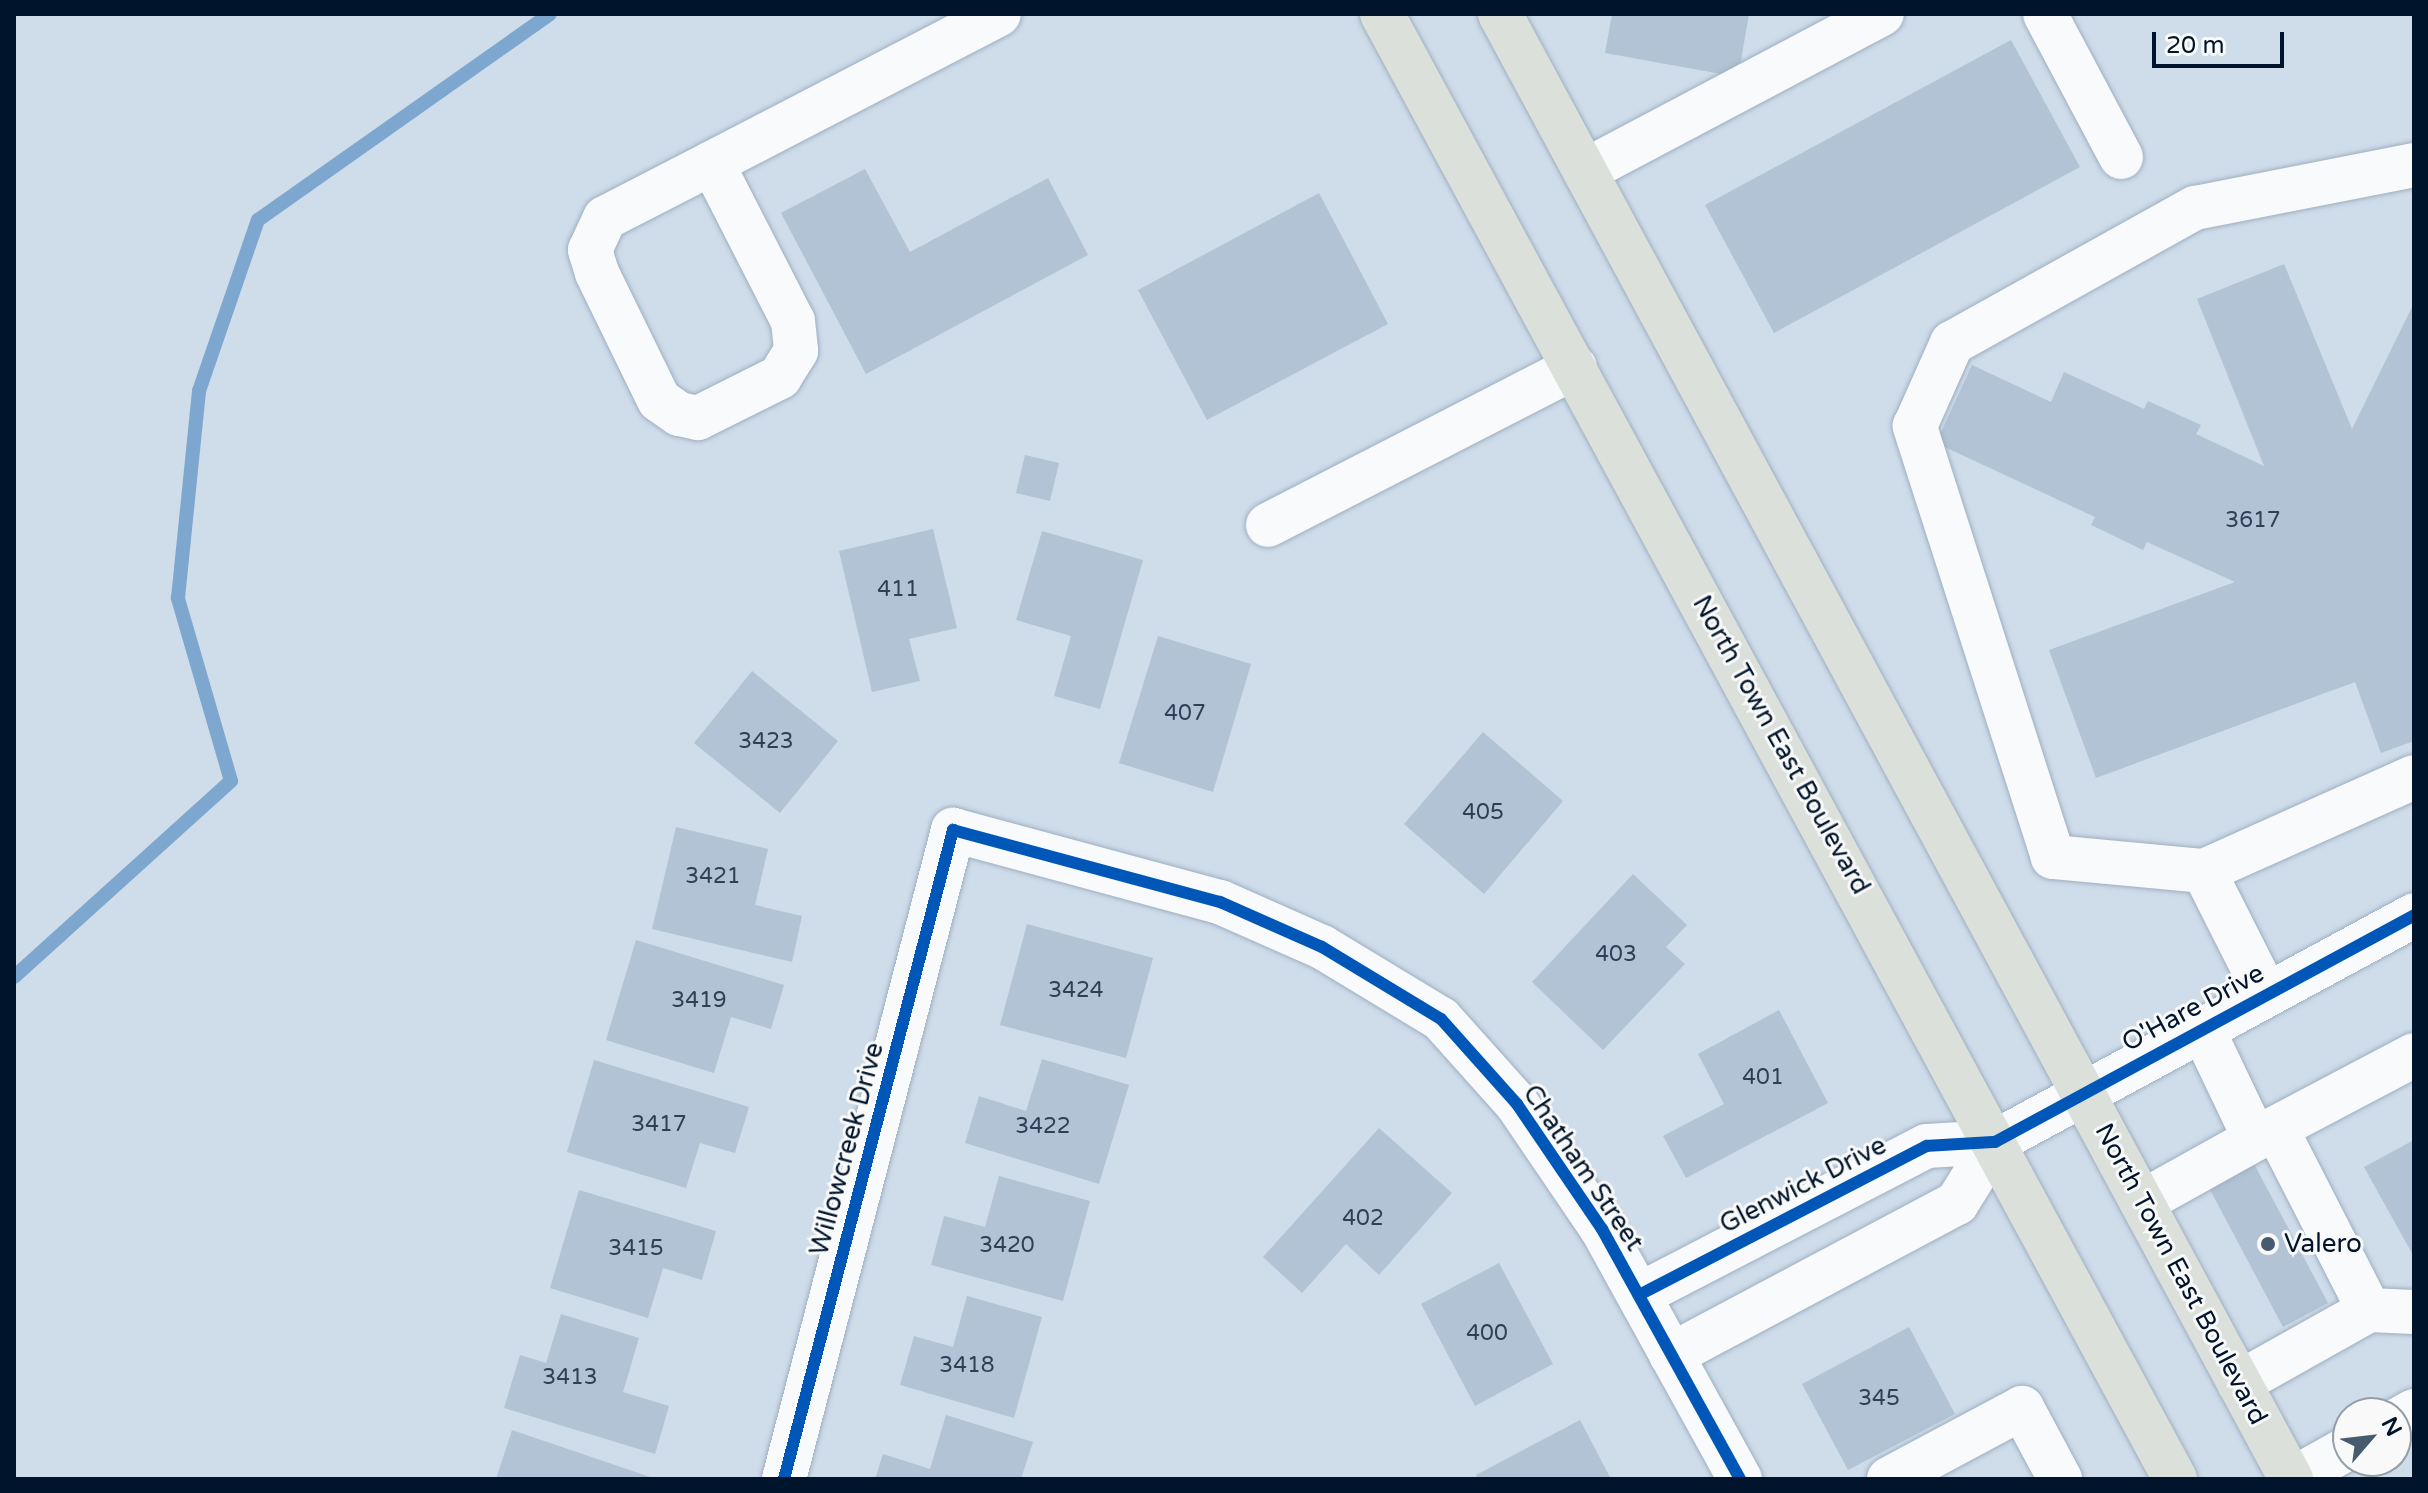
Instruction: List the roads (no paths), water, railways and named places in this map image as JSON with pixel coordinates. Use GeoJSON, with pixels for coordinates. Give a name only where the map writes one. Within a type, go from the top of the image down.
{"type":"FeatureCollection","features":[{"type":"Feature","properties":{"kind":"main road","name":"North Town East Boulevard"},"geometry":{"type":"LineString","coordinates":[[1382,14],[2175,1479]]}},
{"type":"Feature","properties":{"kind":"main road","name":"North Town East Boulevard"},"geometry":{"type":"LineString","coordinates":[[1500,14],[2292,1479]]}},
{"type":"Feature","properties":{"kind":"street"},"geometry":{"type":"LineString","coordinates":[[712,163],[793,321],[796,351],[780,377],[698,418],[679,414],[659,400],[590,250],[605,218],[999,14]]}},
{"type":"Feature","properties":{"kind":"street"},"geometry":{"type":"LineString","coordinates":[[1585,171],[1882,14]]}},
{"type":"Feature","properties":{"kind":"street"},"geometry":{"type":"LineString","coordinates":[[2045,14],[2121,157]]}},
{"type":"Feature","properties":{"kind":"street"},"geometry":{"type":"LineString","coordinates":[[2414,165],[2195,208],[1952,343],[1915,426],[2053,857],[2204,871],[2414,777]]}},
{"type":"Feature","properties":{"kind":"street"},"geometry":{"type":"LineString","coordinates":[[1268,525],[1575,367]]}},
{"type":"Feature","properties":{"kind":"street","name":"Chatham Street"},"geometry":{"type":"LineString","coordinates":[[953,830],[1220,902],[1322,947],[1441,1019],[1517,1104],[1602,1229],[1740,1479]]}},
{"type":"Feature","properties":{"kind":"street","name":"Willowcreek Drive"},"geometry":{"type":"LineString","coordinates":[[784,1479],[953,830]]}},
{"type":"Feature","properties":{"kind":"street"},"geometry":{"type":"LineString","coordinates":[[2204,871],[2266,994]]}},
{"type":"Feature","properties":{"kind":"street","name":"O'Hare Drive"},"geometry":{"type":"LineString","coordinates":[[1995,1142],[2414,915]]}},
{"type":"Feature","properties":{"kind":"street"},"geometry":{"type":"LineString","coordinates":[[2202,1028],[2369,1310]]}},
{"type":"Feature","properties":{"kind":"street"},"geometry":{"type":"LineString","coordinates":[[2142,1202],[2414,1055]]}},
{"type":"Feature","properties":{"kind":"street"},"geometry":{"type":"LineString","coordinates":[[1671,1355],[1957,1203],[1995,1142]]}},
{"type":"Feature","properties":{"kind":"street","name":"Glenwick Drive"},"geometry":{"type":"LineString","coordinates":[[1639,1295],[1927,1146],[1995,1142]]}},
{"type":"Feature","properties":{"kind":"street"},"geometry":{"type":"LineString","coordinates":[[2239,1383],[2369,1310],[2414,1312]]}},
{"type":"Feature","properties":{"kind":"street"},"geometry":{"type":"LineString","coordinates":[[1889,1479],[2022,1408],[2060,1479]]}},
{"type":"Feature","properties":{"kind":"street"},"geometry":{"type":"LineString","coordinates":[[2292,1479],[2332,1457]]}},
{"type":"Feature","properties":{"kind":"waterway"},"geometry":{"type":"LineString","coordinates":[[14,977],[231,781],[178,598],[199,391],[258,220],[550,14]]}},
{"type":"Feature","properties":{"kind":"place","name":"Valero"},"geometry":{"type":"Point","coordinates":[2268,1244]}}]}
